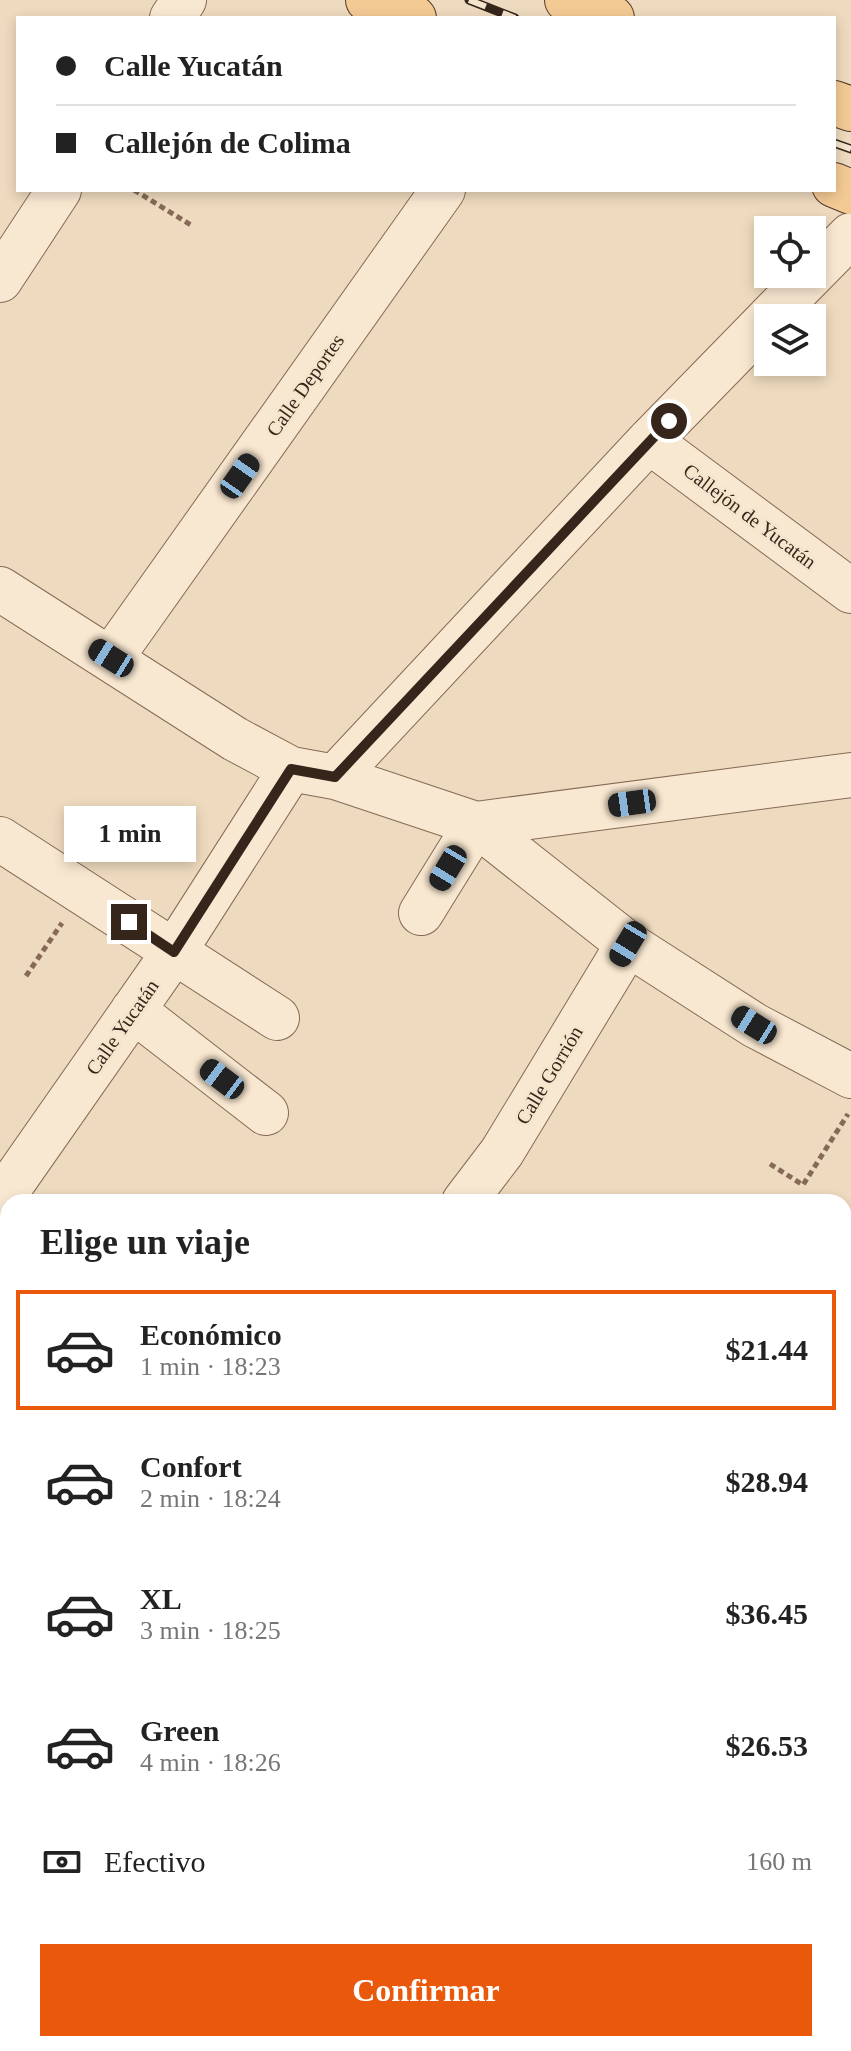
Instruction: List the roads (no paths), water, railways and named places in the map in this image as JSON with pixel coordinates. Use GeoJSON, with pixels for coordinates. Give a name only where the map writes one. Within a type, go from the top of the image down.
{"type":"FeatureCollection","features":[{"type":"Feature","properties":{"kind":"main road"},"geometry":{"type":"LineString","coordinates":[[368,0],[409,16]]}},
{"type":"Feature","properties":{"kind":"street"},"geometry":{"type":"LineString","coordinates":[[0,280],[58,192]]}},
{"type":"Feature","properties":{"kind":"street","name":"Calle Deportes"},"geometry":{"type":"LineString","coordinates":[[111,658],[442,192]]}},
{"type":"Feature","properties":{"kind":"street"},"geometry":{"type":"LineString","coordinates":[[784,304],[851,235]]}},
{"type":"Feature","properties":{"kind":"street"},"geometry":{"type":"LineString","coordinates":[[335,777],[649,441],[754,334]]}},
{"type":"Feature","properties":{"kind":"street","name":"Callejón de Yucatán"},"geometry":{"type":"LineString","coordinates":[[649,441],[851,591]]}},
{"type":"Feature","properties":{"kind":"street"},"geometry":{"type":"LineString","coordinates":[[0,589],[235,739],[291,769],[335,777],[476,824],[628,944],[754,1025],[851,1076]]}},
{"type":"Feature","properties":{"kind":"street","name":"Calle Yucatán"},"geometry":{"type":"LineString","coordinates":[[5,1194],[174,952],[291,769]]}},
{"type":"Feature","properties":{"kind":"street"},"geometry":{"type":"LineString","coordinates":[[476,824],[851,775]]}},
{"type":"Feature","properties":{"kind":"street"},"geometry":{"type":"LineString","coordinates":[[421,913],[476,824]]}},
{"type":"Feature","properties":{"kind":"street"},"geometry":{"type":"LineString","coordinates":[[0,839],[277,1018]]}},
{"type":"Feature","properties":{"kind":"street","name":"Calle Gorrión"},"geometry":{"type":"LineString","coordinates":[[470,1194],[502,1152],[628,944]]}},
{"type":"Feature","properties":{"kind":"street"},"geometry":{"type":"LineString","coordinates":[[133,1010],[266,1113]]}},
{"type":"Feature","properties":{"kind":"railway"},"geometry":{"type":"LineString","coordinates":[[469,0],[510,16]]}},
{"type":"Feature","properties":{"kind":"railway"},"geometry":{"type":"LineString","coordinates":[[836,144],[851,149]]}}]}
